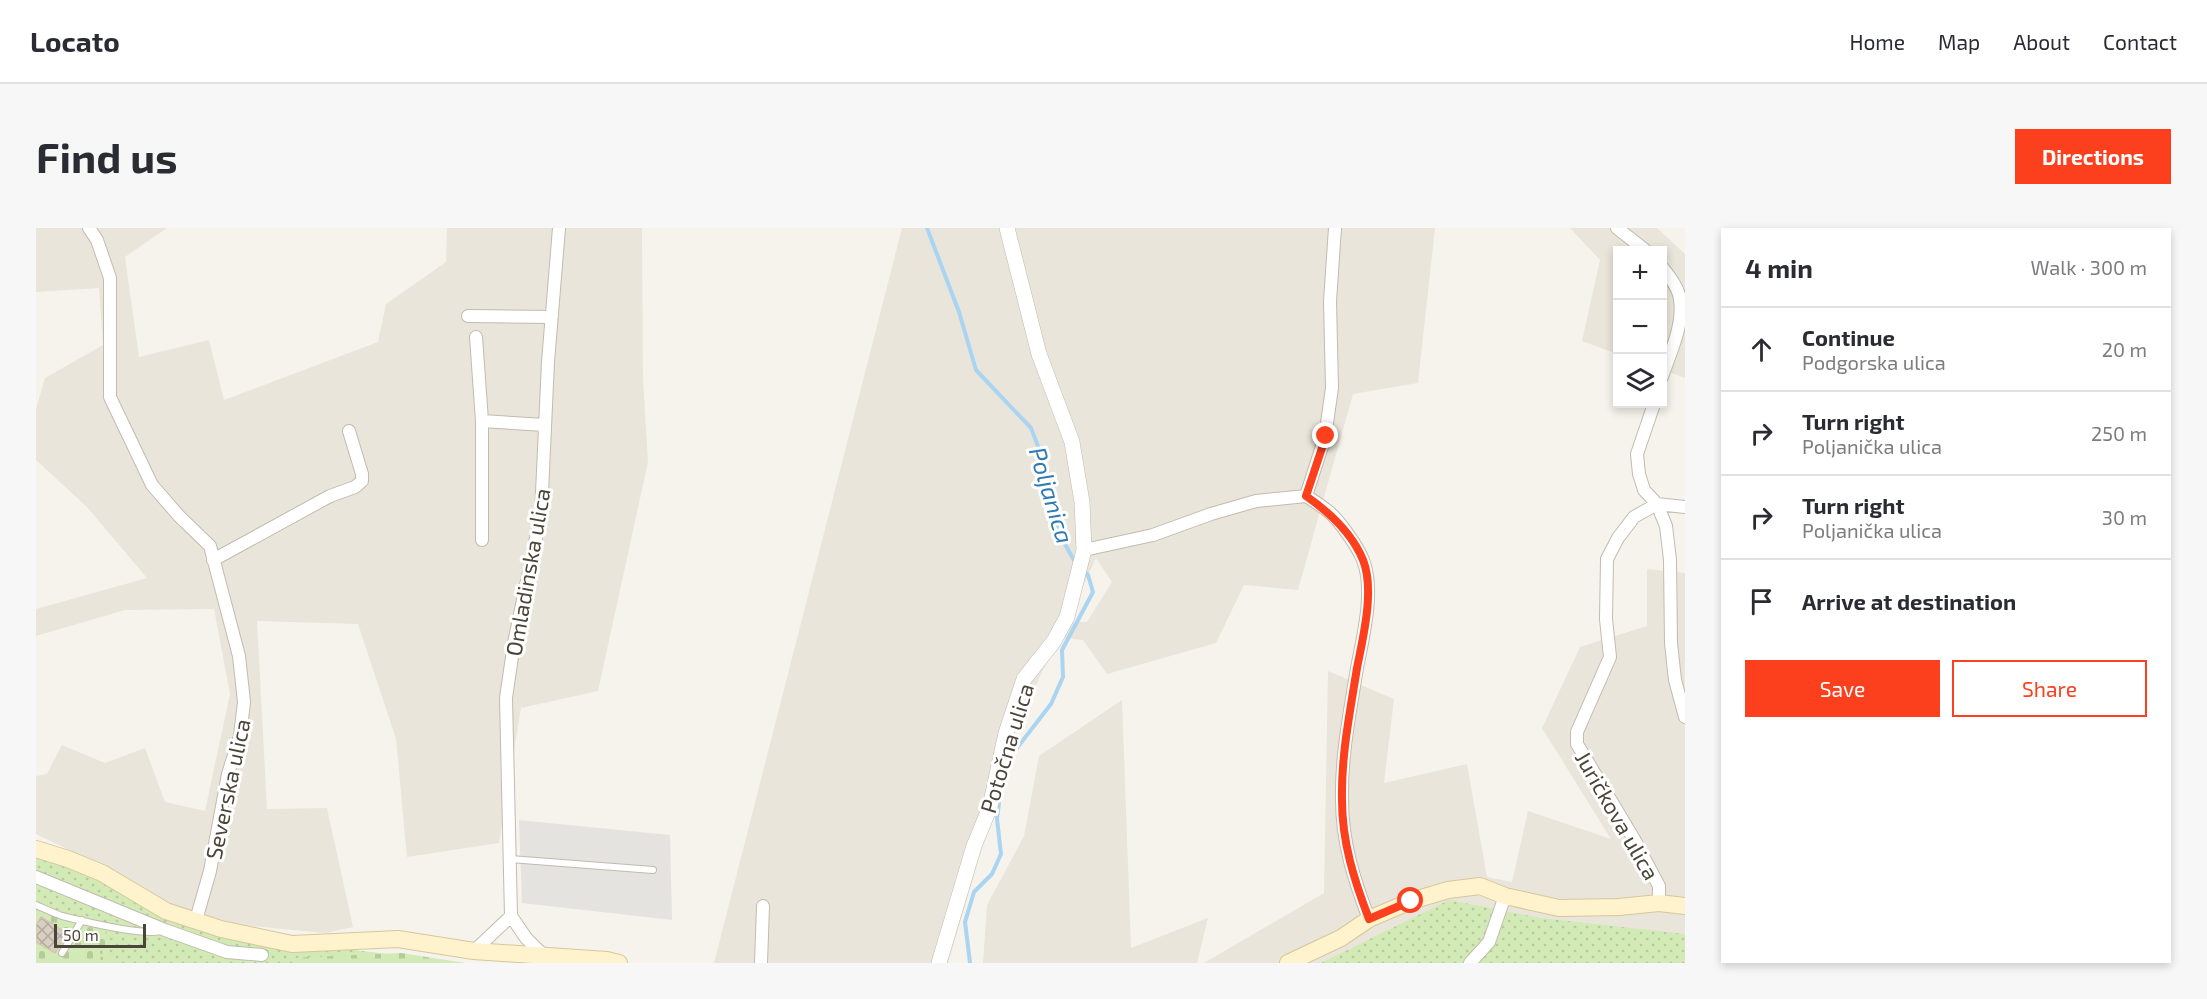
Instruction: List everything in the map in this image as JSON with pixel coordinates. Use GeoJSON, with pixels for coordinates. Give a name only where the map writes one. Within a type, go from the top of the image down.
{"type":"FeatureCollection","features":[{"type":"Feature","properties":{"kind":"main road"},"geometry":{"type":"LineString","coordinates":[[36,849],[102,873],[166,911],[221,929],[263,952],[292,944],[398,939],[478,956],[607,960],[619,963]]}},
{"type":"Feature","properties":{"kind":"main road"},"geometry":{"type":"LineString","coordinates":[[1287,963],[1341,938],[1369,919],[1411,901],[1448,890],[1480,886],[1505,896],[1558,908],[1619,907],[1659,903],[1685,906]]}},
{"type":"Feature","properties":{"kind":"street","name":"Severska ulica"},"geometry":{"type":"LineString","coordinates":[[89,228],[97,240],[110,278],[110,398],[152,485],[210,546],[239,656],[244,702],[240,736],[228,774],[210,871],[196,920]]}},
{"type":"Feature","properties":{"kind":"street","name":"Omladinska ulica"},"geometry":{"type":"LineString","coordinates":[[511,916],[506,698],[514,643],[541,514],[552,317],[560,228]]}},
{"type":"Feature","properties":{"kind":"street","name":"Potočna ulica"},"geometry":{"type":"LineString","coordinates":[[939,963],[974,846],[990,807],[1006,733],[1024,679],[1054,641],[1067,617],[1083,554],[1082,502],[1072,442],[1039,354],[1006,228]]}},
{"type":"Feature","properties":{"kind":"street"},"geometry":{"type":"LineString","coordinates":[[1306,496],[1326,436],[1332,388],[1330,301],[1335,228]]}},
{"type":"Feature","properties":{"kind":"street"},"geometry":{"type":"LineString","coordinates":[[1617,228],[1640,246]]}},
{"type":"Feature","properties":{"kind":"street"},"geometry":{"type":"LineString","coordinates":[[1667,274],[1680,299],[1678,329],[1667,362]]}},
{"type":"Feature","properties":{"kind":"street"},"geometry":{"type":"LineString","coordinates":[[468,316],[552,317]]}},
{"type":"Feature","properties":{"kind":"street"},"geometry":{"type":"LineString","coordinates":[[476,337],[482,421],[482,540]]}},
{"type":"Feature","properties":{"kind":"street"},"geometry":{"type":"LineString","coordinates":[[1653,408],[1638,454],[1639,474],[1644,490],[1657,504],[1666,526],[1670,560],[1671,643],[1675,680],[1685,717]]}},
{"type":"Feature","properties":{"kind":"street"},"geometry":{"type":"LineString","coordinates":[[482,421],[545,425]]}},
{"type":"Feature","properties":{"kind":"street"},"geometry":{"type":"LineString","coordinates":[[213,560],[330,496],[355,488],[362,482],[362,474],[349,431]]}},
{"type":"Feature","properties":{"kind":"street"},"geometry":{"type":"LineString","coordinates":[[1083,554],[1153,536],[1211,514],[1256,501],[1306,496],[1330,513],[1363,560],[1368,583],[1364,630],[1345,745],[1342,800],[1345,844],[1369,919]]}},
{"type":"Feature","properties":{"kind":"street"},"geometry":{"type":"LineString","coordinates":[[1657,504],[1685,507]]}},
{"type":"Feature","properties":{"kind":"street","name":"Juričkova ulica"},"geometry":{"type":"LineString","coordinates":[[1657,504],[1634,517],[1618,538],[1607,559],[1606,620],[1610,657],[1577,732],[1577,744],[1634,839],[1659,886],[1659,903]]}},
{"type":"Feature","properties":{"kind":"street"},"geometry":{"type":"LineString","coordinates":[[36,877],[165,930],[227,952],[263,952]]}},
{"type":"Feature","properties":{"kind":"street"},"geometry":{"type":"LineString","coordinates":[[1470,963],[1489,942],[1505,896]]}},
{"type":"Feature","properties":{"kind":"street"},"geometry":{"type":"LineString","coordinates":[[761,963],[763,906]]}},
{"type":"Feature","properties":{"kind":"street"},"geometry":{"type":"LineString","coordinates":[[478,956],[511,916],[525,938],[546,957]]}},
{"type":"Feature","properties":{"kind":"lane"},"geometry":{"type":"LineString","coordinates":[[510,859],[652,870]]}},
{"type":"Feature","properties":{"kind":"lane"},"geometry":{"type":"LineString","coordinates":[[36,905],[62,916],[82,920],[136,930],[155,932],[165,930]]}},
{"type":"Feature","properties":{"kind":"lane"},"geometry":{"type":"LineString","coordinates":[[62,953],[82,920]]}},
{"type":"Feature","properties":{"kind":"path"},"geometry":{"type":"LineString","coordinates":[[86,930],[101,946],[102,963]]}},
{"type":"Feature","properties":{"kind":"shaded area"},"geometry":{"type":"Polygon","coordinates":[[[36,228],[167,228],[125,257],[139,357],[209,340],[224,400],[378,342],[386,304],[446,262],[447,228],[642,228],[643,378],[648,462],[598,691],[521,708],[499,843],[407,857],[396,739],[358,624],[257,621],[267,809],[327,808],[353,927],[326,933],[241,925],[175,907],[133,881],[36,834],[36,776],[47,774],[62,745],[105,763],[145,748],[165,802],[205,811],[230,694],[214,609],[125,610],[36,636],[36,609],[147,578],[87,507],[36,460],[36,409],[45,378],[103,345],[99,288],[36,292],[36,228]]]}},
{"type":"Feature","properties":{"kind":"shaded area"},"geometry":{"type":"Polygon","coordinates":[[[902,228],[1435,228],[1418,383],[1353,394],[1298,590],[1244,585],[1216,643],[1107,674],[1083,640],[1061,638],[1043,670],[1007,750],[992,815],[948,963],[714,963],[902,228]],[[1096,558],[1078,597],[1072,622],[1087,622],[1112,582],[1096,558]]]}},
{"type":"Feature","properties":{"kind":"shaded area"},"geometry":{"type":"Polygon","coordinates":[[[1570,228],[1657,228],[1685,254],[1685,378],[1667,371],[1667,246],[1613,246],[1613,353],[1582,341],[1600,260],[1570,228]]]}},
{"type":"Feature","properties":{"kind":"shaded area"},"geometry":{"type":"Polygon","coordinates":[[[1647,569],[1685,573],[1685,938],[1587,963],[1204,963],[1324,893],[1328,671],[1394,699],[1384,783],[1467,764],[1487,877],[1512,882],[1528,811],[1611,839],[1542,728],[1580,647],[1647,626],[1647,569]]]}},
{"type":"Feature","properties":{"kind":"shaded area"},"geometry":{"type":"Polygon","coordinates":[[[1122,700],[1131,948],[1208,918],[1197,963],[983,963],[987,905],[1024,836],[1039,756],[1122,700]]]}},
{"type":"Feature","properties":{"kind":"shaded area"},"geometry":{"type":"Polygon","coordinates":[[[519,820],[670,835],[672,920],[522,903],[519,820]]]}},
{"type":"Feature","properties":{"kind":"green space"},"geometry":{"type":"Polygon","coordinates":[[[36,840],[65,863],[201,932],[465,963],[36,963],[36,840]]]}},
{"type":"Feature","properties":{"kind":"green space"},"geometry":{"type":"Polygon","coordinates":[[[1449,900],[1541,918],[1685,934],[1685,963],[1321,963],[1449,900]]]}},
{"type":"Feature","properties":{"kind":"green space"},"geometry":{"type":"Polygon","coordinates":[[[36,909],[62,920],[105,930],[112,963],[36,963],[36,909]]]}},
{"type":"Feature","properties":{"kind":"green space"},"geometry":{"type":"Polygon","coordinates":[[[401,953],[465,963],[293,963],[291,958],[401,953]]]}},
{"type":"Feature","properties":{"kind":"building"},"geometry":{"type":"Polygon","coordinates":[[[41,917],[67,933],[55,953],[36,942],[36,925],[41,917]]]}},
{"type":"Feature","properties":{"kind":"waterway","name":"Poljanica"},"geometry":{"type":"LineString","coordinates":[[927,228],[959,312],[976,370],[1031,428],[1053,485],[1057,530],[1076,564]]}},
{"type":"Feature","properties":{"kind":"waterway","name":"Poljanica"},"geometry":{"type":"LineString","coordinates":[[1005,773],[1010,757],[1051,704],[1063,677],[1062,650],[1093,592],[1088,575],[1084,571]]}},
{"type":"Feature","properties":{"kind":"waterway","name":"Poljanica"},"geometry":{"type":"LineString","coordinates":[[970,963],[965,922],[974,892],[992,874],[1001,854],[997,819],[1000,795]]}},
{"type":"Feature","properties":{"kind":"route"},"geometry":{"type":"LineString","coordinates":[[1326,436],[1306,496],[1330,513],[1351,541],[1363,560],[1368,583],[1364,630],[1345,745],[1342,800],[1345,844],[1369,919],[1411,901]]}}]}
